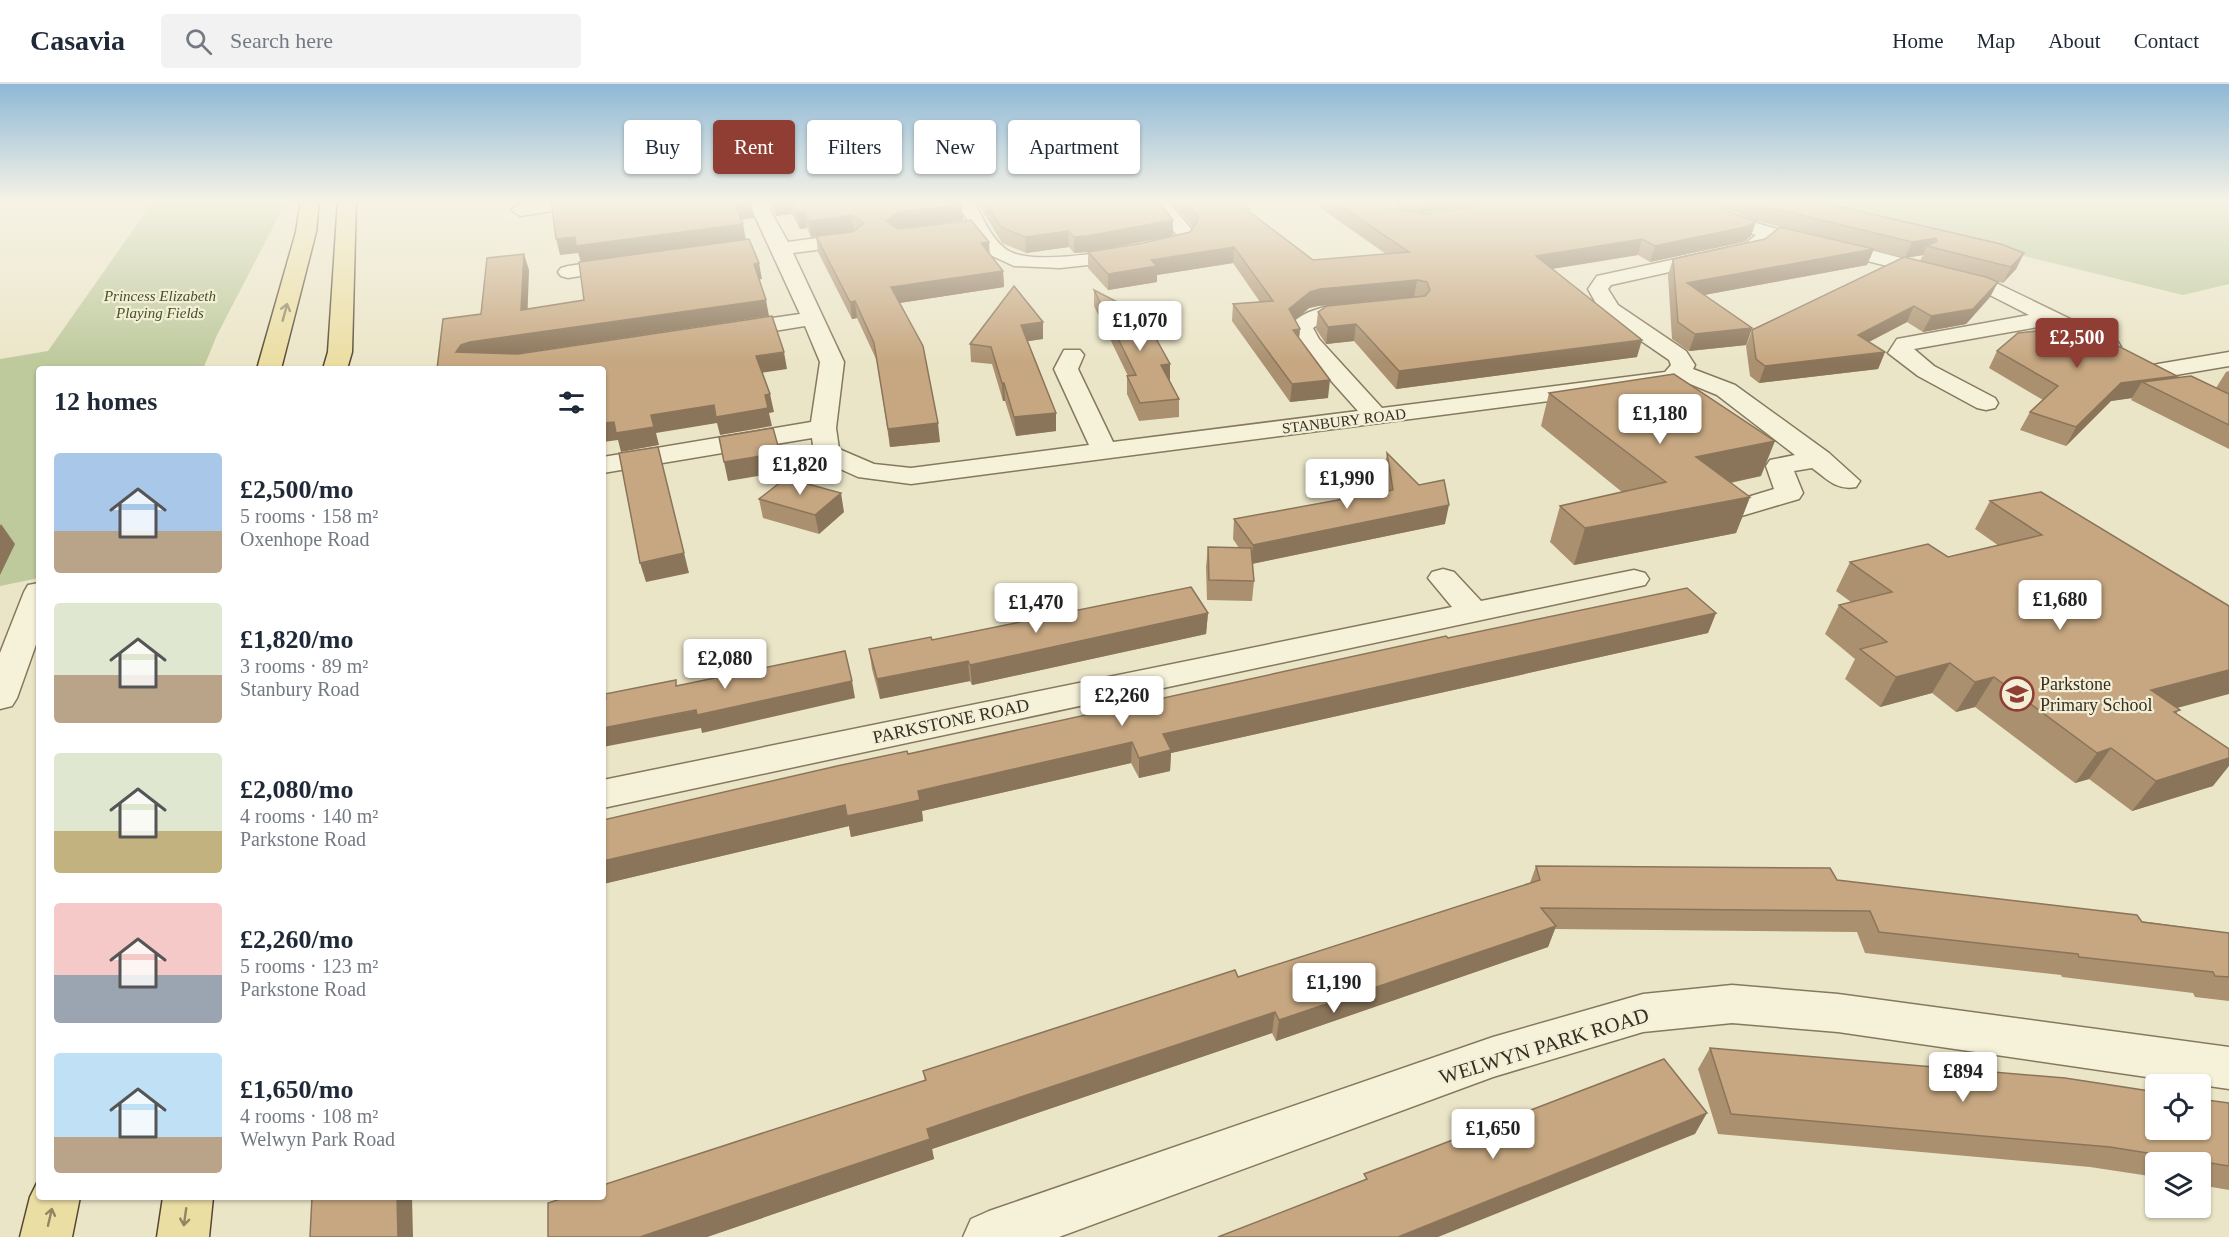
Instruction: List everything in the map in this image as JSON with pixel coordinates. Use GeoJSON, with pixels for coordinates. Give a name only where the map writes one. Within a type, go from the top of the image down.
{"type":"FeatureCollection","features":[{"type":"Feature","properties":{"kind":"main road"},"geometry":{"type":"LineString","coordinates":[[271,366],[300,254]]}},
{"type":"Feature","properties":{"kind":"main road"},"geometry":{"type":"LineString","coordinates":[[336,366],[340,352],[345,254]]}},
{"type":"Feature","properties":{"kind":"main road"},"geometry":{"type":"LineString","coordinates":[[46,1237],[54,1200]]}},
{"type":"Feature","properties":{"kind":"main road"},"geometry":{"type":"LineString","coordinates":[[183,1237],[188,1200]]}},
{"type":"Feature","properties":{"kind":"street","name":"STANBURY ROAD"},"geometry":{"type":"LineString","coordinates":[[783,254],[832,362],[823,428],[827,453],[868,471],[911,476],[1649,382],[1672,378],[1680,372]]}},
{"type":"Feature","properties":{"kind":"street"},"geometry":{"type":"LineString","coordinates":[[1000,254],[1017,262],[1032,264],[1115,254]]}},
{"type":"Feature","properties":{"kind":"street"},"geometry":{"type":"LineString","coordinates":[[1725,254],[1604,280],[1598,289],[1610,309],[1678,356],[1683,365],[1680,372],[1714,382],[1820,459],[1846,481]]}},
{"type":"Feature","properties":{"kind":"street"},"geometry":{"type":"LineString","coordinates":[[1856,254],[1987,286],[2188,387]]}},
{"type":"Feature","properties":{"kind":"street"},"geometry":{"type":"LineString","coordinates":[[568,271],[638,262]]}},
{"type":"Feature","properties":{"kind":"street"},"geometry":{"type":"LineString","coordinates":[[1377,417],[1309,342],[1301,326],[1318,315],[1389,307]]}},
{"type":"Feature","properties":{"kind":"street"},"geometry":{"type":"LineString","coordinates":[[1986,403],[1926,371],[1900,353],[1905,344],[2052,318]]}},
{"type":"Feature","properties":{"kind":"street"},"geometry":{"type":"LineString","coordinates":[[707,334],[811,319]]}},
{"type":"Feature","properties":{"kind":"street"},"geometry":{"type":"LineString","coordinates":[[2158,371],[2227,353]]}},
{"type":"Feature","properties":{"kind":"street"},"geometry":{"type":"LineString","coordinates":[[1072,356],[1066,369],[1105,452]]}},
{"type":"Feature","properties":{"kind":"street"},"geometry":{"type":"LineString","coordinates":[[606,464],[823,428]]}},
{"type":"Feature","properties":{"kind":"street"},"geometry":{"type":"LineString","coordinates":[[1738,509],[1789,493],[1779,466],[1820,459]]}},
{"type":"Feature","properties":{"kind":"street"},"geometry":{"type":"LineString","coordinates":[[1443,578],[1475,614]]}},
{"type":"Feature","properties":{"kind":"street","name":"PARKSTONE ROAD"},"geometry":{"type":"LineString","coordinates":[[606,793],[1475,614],[1634,579]]}},
{"type":"Feature","properties":{"kind":"street"},"geometry":{"type":"LineString","coordinates":[[2,687],[36,600]]}},
{"type":"Feature","properties":{"kind":"street","name":"WELWYN PARK ROAD"},"geometry":{"type":"LineString","coordinates":[[989,1237],[1493,1057],[1643,1013],[1731,1004],[1838,1013],[2229,1068]]}},
{"type":"Feature","properties":{"kind":"green space","name":"Princess Elizabeth Playing Fields"},"geometry":{"type":"Polygon","coordinates":[[[116,254],[259,254],[217,335],[204,366],[36,366],[36,579],[0,586],[0,359],[48,351],[116,254]]]}},
{"type":"Feature","properties":{"kind":"green space"},"geometry":{"type":"Polygon","coordinates":[[[2015,254],[2229,254],[2229,284],[2183,295],[2015,254]]]}},
{"type":"Feature","properties":{"kind":"building"},"geometry":{"type":"Polygon","coordinates":[[[524,254],[521,310],[584,300],[579,262],[640,254],[755,254],[759,263],[754,264],[766,300],[470,342],[461,345],[456,352],[518,354],[772,316],[784,352],[756,356],[770,394],[765,395],[768,408],[716,417],[714,405],[651,415],[654,427],[616,433],[614,422],[606,423],[606,366],[437,366],[443,319],[481,314],[487,258],[524,254]]]}},
{"type":"Feature","properties":{"kind":"building"},"geometry":{"type":"Polygon","coordinates":[[[825,254],[989,254],[1003,271],[891,287],[923,346],[938,423],[888,429],[874,343],[855,301],[850,302],[825,254]]]}},
{"type":"Feature","properties":{"kind":"building"},"geometry":{"type":"Polygon","coordinates":[[[1090,254],[1191,254],[1151,260],[1157,266],[1108,274],[1090,254]]]}},
{"type":"Feature","properties":{"kind":"building"},"geometry":{"type":"Polygon","coordinates":[[[1239,254],[1305,254],[1313,260],[1387,254],[1550,254],[1536,256],[1642,340],[1399,371],[1356,324],[1328,327],[1318,312],[1327,306],[1425,296],[1430,290],[1427,282],[1417,280],[1320,289],[1310,292],[1289,309],[1300,329],[1293,330],[1330,380],[1292,384],[1233,304],[1273,301],[1239,254]]]}},
{"type":"Feature","properties":{"kind":"building"},"geometry":{"type":"Polygon","coordinates":[[[1697,254],[1848,254],[1687,283],[1752,328],[1695,334],[1678,322],[1673,259],[1697,254]]]}},
{"type":"Feature","properties":{"kind":"building"},"geometry":{"type":"Polygon","coordinates":[[[1958,254],[2023,254],[2011,267],[1958,254]]]}},
{"type":"Feature","properties":{"kind":"building"},"geometry":{"type":"Polygon","coordinates":[[[1904,257],[1998,282],[1973,309],[1931,316],[1914,306],[1858,335],[1885,352],[1765,366],[1756,359],[1752,330],[1904,257]]]}},
{"type":"Feature","properties":{"kind":"building"},"geometry":{"type":"Polygon","coordinates":[[[1014,286],[1043,322],[1021,325],[1056,413],[1014,417],[991,347],[970,344],[1014,286]]]}},
{"type":"Feature","properties":{"kind":"building"},"geometry":{"type":"Polygon","coordinates":[[[1094,290],[1121,304],[1126,302],[1130,308],[1143,315],[1170,364],[1161,365],[1179,399],[1140,403],[1127,376],[1136,375],[1094,290]]]}},
{"type":"Feature","properties":{"kind":"building"},"geometry":{"type":"Polygon","coordinates":[[[2079,326],[2177,376],[2121,383],[2076,427],[2030,412],[2058,386],[1997,351],[2018,333],[2079,326]]]}},
{"type":"Feature","properties":{"kind":"building"},"geometry":{"type":"Polygon","coordinates":[[[1674,374],[1775,441],[1696,457],[1750,497],[1585,528],[1560,506],[1666,482],[1549,393],[1674,374]]]}},
{"type":"Feature","properties":{"kind":"building"},"geometry":{"type":"Polygon","coordinates":[[[2191,376],[2229,394],[2229,425],[2142,382],[2191,376]]]}},
{"type":"Feature","properties":{"kind":"building"},"geometry":{"type":"Polygon","coordinates":[[[773,428],[780,453],[724,462],[719,437],[773,428]]]}},
{"type":"Feature","properties":{"kind":"building"},"geometry":{"type":"Polygon","coordinates":[[[658,447],[684,553],[640,563],[619,453],[658,447]]]}},
{"type":"Feature","properties":{"kind":"building"},"geometry":{"type":"Polygon","coordinates":[[[1387,453],[1419,485],[1444,480],[1449,505],[1253,545],[1234,519],[1393,490],[1387,453]]]}},
{"type":"Feature","properties":{"kind":"building"},"geometry":{"type":"Polygon","coordinates":[[[786,478],[841,493],[815,515],[759,499],[786,478]]]}},
{"type":"Feature","properties":{"kind":"building"},"geometry":{"type":"Polygon","coordinates":[[[2041,492],[2229,606],[2229,670],[2151,690],[2180,710],[2174,712],[2229,749],[2229,758],[2156,781],[2111,748],[2097,753],[1994,677],[1975,682],[1950,663],[1896,677],[1860,649],[1887,642],[1839,605],[1892,592],[1850,562],[1928,544],[1948,557],[2042,535],[1990,501],[2041,492]]]}},
{"type":"Feature","properties":{"kind":"building"},"geometry":{"type":"Polygon","coordinates":[[[1208,547],[1251,548],[1254,581],[1209,580],[1208,547]]]}},
{"type":"Feature","properties":{"kind":"building"},"geometry":{"type":"Polygon","coordinates":[[[1191,587],[1208,613],[970,665],[968,661],[877,679],[869,649],[931,637],[932,640],[1191,587]]]}},
{"type":"Feature","properties":{"kind":"building"},"geometry":{"type":"Polygon","coordinates":[[[1687,588],[1716,613],[1163,734],[1171,750],[1139,758],[1132,742],[918,791],[920,800],[885,808],[847,816],[845,805],[606,860],[606,819],[837,766],[907,751],[908,754],[1446,636],[1448,638],[1687,588]]]}},
{"type":"Feature","properties":{"kind":"building"},"geometry":{"type":"Polygon","coordinates":[[[845,651],[852,681],[697,715],[696,710],[606,727],[606,694],[676,680],[676,686],[845,651]]]}},
{"type":"Feature","properties":{"kind":"building"},"geometry":{"type":"Polygon","coordinates":[[[1536,866],[1830,868],[1837,880],[2137,915],[2142,922],[2229,933],[2229,977],[2215,976],[2213,972],[2079,957],[2078,954],[1879,932],[1870,911],[1541,908],[1556,926],[1279,1020],[1275,1012],[982,1110],[927,1129],[930,1139],[640,1237],[548,1237],[548,1203],[558,1200],[606,1200],[606,1184],[926,1080],[923,1071],[1235,970],[1238,977],[1540,880],[1536,866]]]}},
{"type":"Feature","properties":{"kind":"building"},"geometry":{"type":"Polygon","coordinates":[[[1710,1048],[2065,1078],[2145,1090],[2145,1140],[2211,1140],[2211,1101],[2229,1103],[2229,1166],[2211,1163],[2211,1152],[2145,1153],[2110,1147],[1731,1114],[1710,1048]]]}},
{"type":"Feature","properties":{"kind":"building"},"geometry":{"type":"Polygon","coordinates":[[[1664,1059],[1707,1113],[1398,1237],[1218,1237],[1367,1179],[1364,1174],[1664,1059]]]}},
{"type":"Feature","properties":{"kind":"building"},"geometry":{"type":"Polygon","coordinates":[[[312,1200],[397,1200],[398,1237],[310,1237],[312,1200]]]}},
{"type":"Feature","properties":{"kind":"place","name":"Parkstone Primary School"},"geometry":{"type":"Point","coordinates":[2017,694]}}]}
